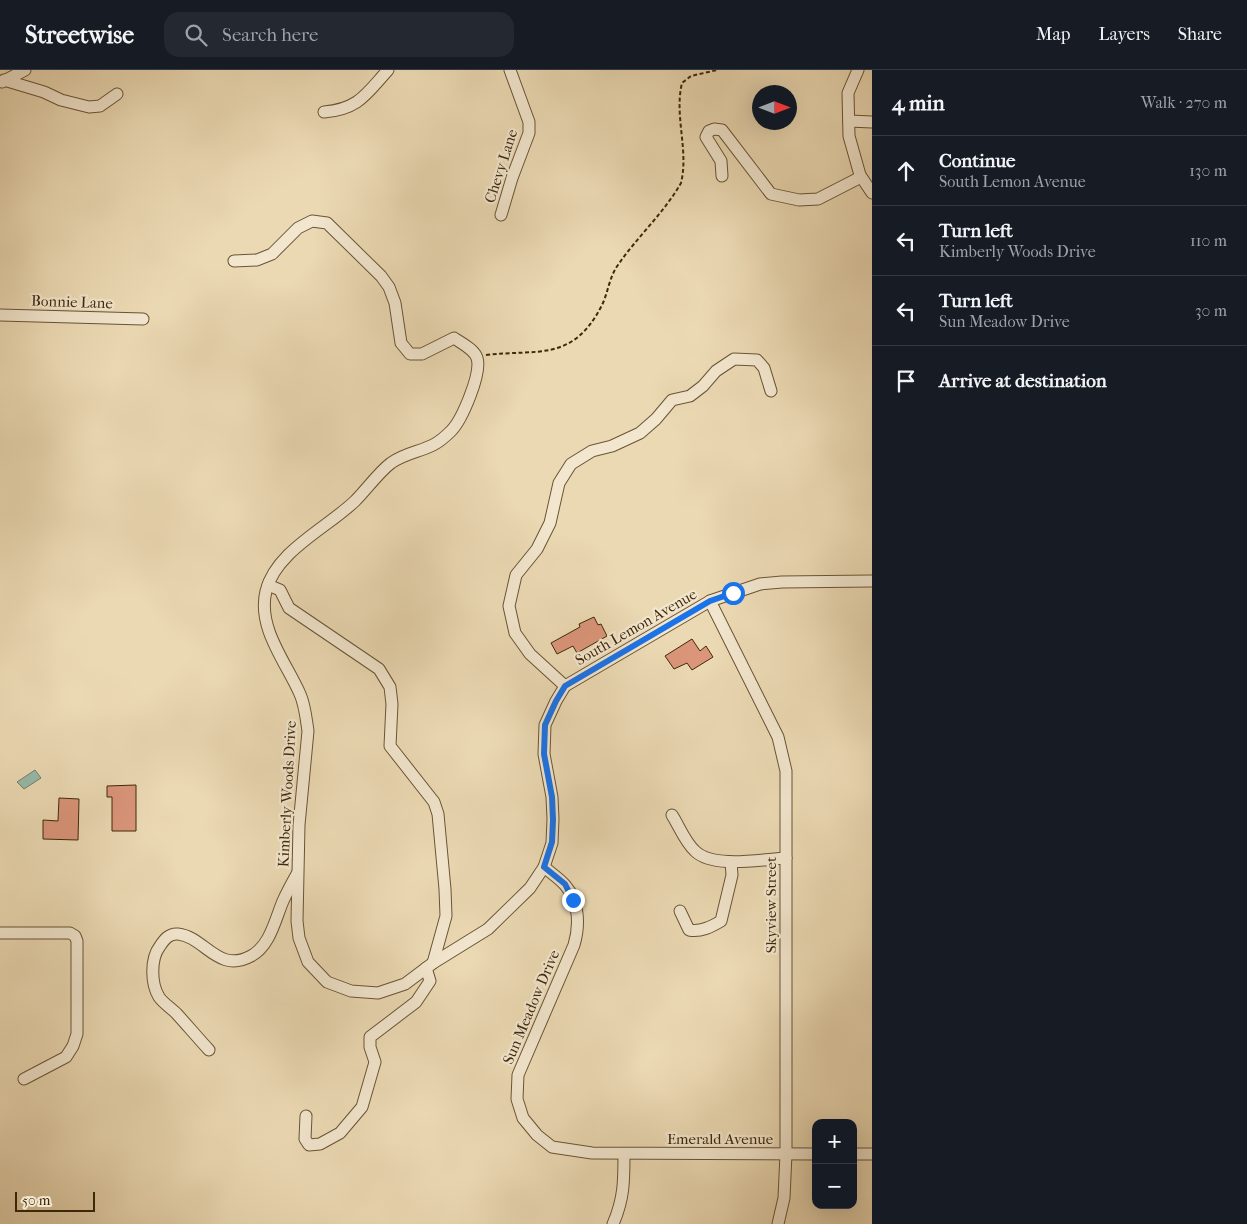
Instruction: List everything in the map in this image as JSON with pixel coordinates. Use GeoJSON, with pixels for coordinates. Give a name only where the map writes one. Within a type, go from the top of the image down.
{"type":"FeatureCollection","features":[{"type":"Feature","properties":{"kind":"street"},"geometry":{"type":"LineString","coordinates":[[2,81],[25,70]]}},
{"type":"Feature","properties":{"kind":"street"},"geometry":{"type":"LineString","coordinates":[[324,112],[352,106],[363,99],[388,70]]}},
{"type":"Feature","properties":{"kind":"street","name":"Chevy Lane"},"geometry":{"type":"LineString","coordinates":[[501,214],[529,133],[530,122],[510,70]]}},
{"type":"Feature","properties":{"kind":"street"},"geometry":{"type":"LineString","coordinates":[[858,70],[848,93],[849,136],[861,177],[872,193]]}},
{"type":"Feature","properties":{"kind":"street"},"geometry":{"type":"LineString","coordinates":[[2,81],[89,107],[100,106],[116,94]]}},
{"type":"Feature","properties":{"kind":"street"},"geometry":{"type":"LineString","coordinates":[[849,121],[872,122]]}},
{"type":"Feature","properties":{"kind":"street"},"geometry":{"type":"LineString","coordinates":[[722,176],[721,161],[706,137],[709,131],[714,129],[722,130],[772,194],[799,200],[818,199],[861,177]]}},
{"type":"Feature","properties":{"kind":"street"},"geometry":{"type":"LineString","coordinates":[[234,261],[257,260],[272,254],[298,228],[312,221],[327,223],[381,276],[389,287],[395,303],[401,343],[410,354],[422,354],[454,338],[464,344],[476,356]]}},
{"type":"Feature","properties":{"kind":"street","name":"Bonnie Lane"},"geometry":{"type":"LineString","coordinates":[[0,315],[143,319]]}},
{"type":"Feature","properties":{"kind":"street","name":"Kimberly Woods Drive"},"geometry":{"type":"LineString","coordinates":[[476,356],[478,366],[474,383],[464,410],[452,430],[433,445],[405,454],[390,464],[353,503],[315,532],[277,567],[268,585],[264,604],[267,624],[301,696],[308,730],[299,825],[297,921],[299,938],[308,962],[327,982],[350,991],[378,993],[405,984],[488,929],[530,888],[544,867],[552,842],[552,797],[544,754],[545,725],[565,686]]}},
{"type":"Feature","properties":{"kind":"street"},"geometry":{"type":"LineString","coordinates":[[565,686],[530,654],[515,633],[509,606],[516,575],[537,549],[550,523],[558,483],[571,464],[592,451],[612,446],[640,433],[656,419],[672,400],[690,396],[703,386],[716,371],[734,359],[756,360],[764,368],[771,391]]}},
{"type":"Feature","properties":{"kind":"street","name":"South Lemon Avenue"},"geometry":{"type":"LineString","coordinates":[[565,686],[710,601],[760,584],[872,581]]}},
{"type":"Feature","properties":{"kind":"street"},"geometry":{"type":"LineString","coordinates":[[268,585],[280,590],[289,608],[379,669],[390,687],[392,704],[390,746],[434,802],[438,814],[445,889],[446,916],[430,966],[430,981],[416,1002],[370,1037],[370,1047],[375,1062],[362,1107],[340,1133],[320,1144],[309,1146],[305,1139],[306,1116]]}},
{"type":"Feature","properties":{"kind":"street","name":"Skyview Street"},"geometry":{"type":"LineString","coordinates":[[710,601],[778,737],[786,772],[786,1154],[784,1198],[778,1224]]}},
{"type":"Feature","properties":{"kind":"street"},"geometry":{"type":"LineString","coordinates":[[672,815],[694,851],[702,857],[731,862],[786,858]]}},
{"type":"Feature","properties":{"kind":"street"},"geometry":{"type":"LineString","coordinates":[[680,912],[689,930],[696,931],[710,928],[721,921],[732,875],[731,862]]}},
{"type":"Feature","properties":{"kind":"street","name":"Sun Meadow Drive"},"geometry":{"type":"LineString","coordinates":[[544,867],[565,884],[570,892],[576,909],[578,927],[574,945],[518,1075],[517,1099],[523,1118],[537,1135],[552,1147],[592,1153],[624,1154]]}},
{"type":"Feature","properties":{"kind":"street"},"geometry":{"type":"LineString","coordinates":[[209,1050],[160,998],[152,968],[156,951],[164,940],[177,934],[194,941],[209,953],[223,959],[236,960],[252,956],[268,938],[283,899],[298,872]]}},
{"type":"Feature","properties":{"kind":"street"},"geometry":{"type":"LineString","coordinates":[[0,933],[70,933],[75,936],[77,941],[77,1034],[73,1046],[66,1057],[24,1079]]}},
{"type":"Feature","properties":{"kind":"street"},"geometry":{"type":"LineString","coordinates":[[613,1224],[620,1207],[624,1185],[624,1154]]}},
{"type":"Feature","properties":{"kind":"street","name":"Emerald Avenue"},"geometry":{"type":"LineString","coordinates":[[624,1154],[812,1154]]}},
{"type":"Feature","properties":{"kind":"street"},"geometry":{"type":"LineString","coordinates":[[857,1154],[872,1154]]}},
{"type":"Feature","properties":{"kind":"path"},"geometry":{"type":"LineString","coordinates":[[476,356],[506,352],[540,352],[555,348],[577,339],[590,325],[602,306],[616,268],[681,183],[684,168],[680,95],[682,82],[691,76],[717,70]]}},
{"type":"Feature","properties":{"kind":"shaded area"},"geometry":{"type":"Polygon","coordinates":[[[35,770],[41,778],[24,789],[17,782],[35,770]]]}},
{"type":"Feature","properties":{"kind":"building"},"geometry":{"type":"Polygon","coordinates":[[[594,617],[598,625],[601,624],[607,636],[577,653],[573,646],[557,654],[551,643],[580,627],[579,624],[594,617]]]}},
{"type":"Feature","properties":{"kind":"building"},"geometry":{"type":"Polygon","coordinates":[[[692,639],[700,651],[706,646],[713,657],[692,670],[687,663],[674,669],[665,656],[692,639]]]}},
{"type":"Feature","properties":{"kind":"building"},"geometry":{"type":"Polygon","coordinates":[[[136,785],[136,831],[112,831],[112,797],[107,797],[107,786],[136,785]]]}},
{"type":"Feature","properties":{"kind":"building"},"geometry":{"type":"Polygon","coordinates":[[[59,798],[79,799],[78,840],[43,839],[43,820],[58,821],[59,798]]]}},
{"type":"Feature","properties":{"kind":"route"},"geometry":{"type":"LineString","coordinates":[[573,900],[565,884],[544,867],[552,842],[553,820],[552,797],[544,754],[545,725],[556,701],[565,686],[710,601],[733,593]]}}]}
